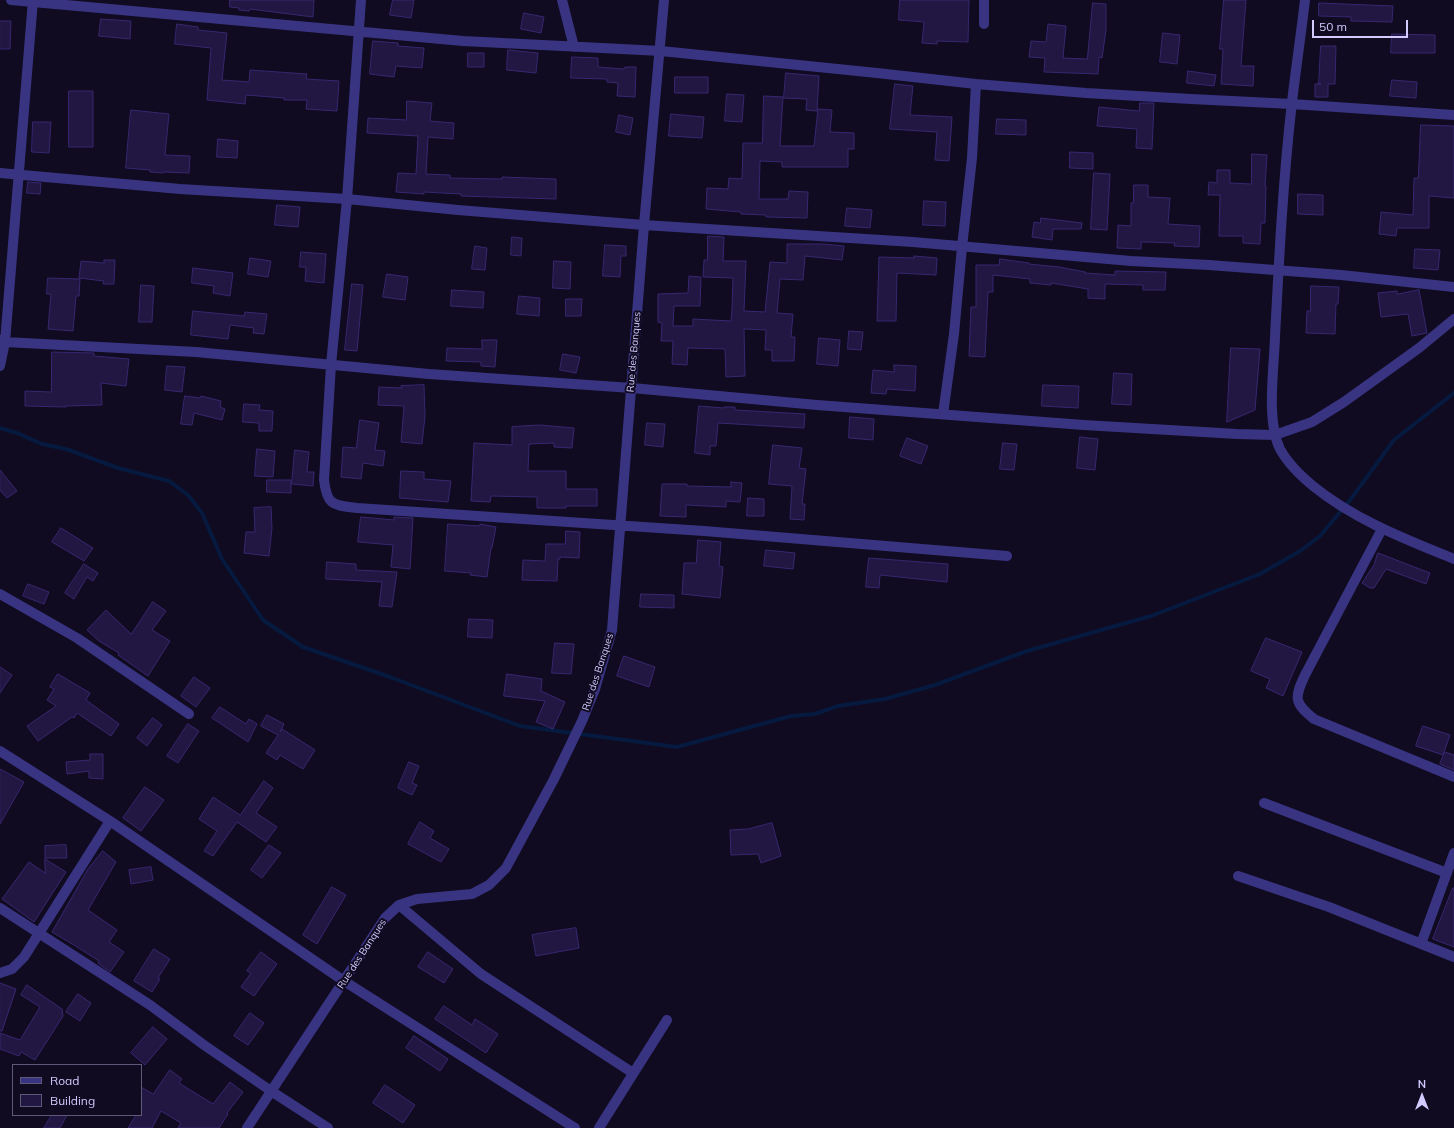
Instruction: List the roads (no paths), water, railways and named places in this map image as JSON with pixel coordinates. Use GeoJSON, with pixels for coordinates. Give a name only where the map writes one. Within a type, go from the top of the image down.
{"type":"FeatureCollection","features":[{"type":"Feature","properties":{"kind":"street"},"geometry":{"type":"LineString","coordinates":[[11,0],[463,41],[660,51],[976,84],[1454,115]]}},
{"type":"Feature","properties":{"kind":"street"},"geometry":{"type":"LineString","coordinates":[[361,0],[360,32],[347,198],[331,365],[324,480],[327,497],[331,502],[339,506],[357,508],[621,525],[926,548],[1008,556]]}},
{"type":"Feature","properties":{"kind":"street"},"geometry":{"type":"LineString","coordinates":[[562,0],[574,47]]}},
{"type":"Feature","properties":{"kind":"street","name":"Rue des Banques"},"geometry":{"type":"LineString","coordinates":[[247,1128],[385,918],[399,905],[417,899],[472,894],[489,885],[506,868],[554,779],[582,721],[595,689],[612,630],[644,225],[664,0]]}},
{"type":"Feature","properties":{"kind":"street"},"geometry":{"type":"LineString","coordinates":[[984,0],[984,24]]}},
{"type":"Feature","properties":{"kind":"street"},"geometry":{"type":"LineString","coordinates":[[1305,0],[1292,104],[1278,270],[1272,401],[1275,435],[1280,449],[1287,460],[1301,476],[1329,499],[1382,529],[1454,559]]}},
{"type":"Feature","properties":{"kind":"street"},"geometry":{"type":"LineString","coordinates":[[0,366],[19,174],[33,1]]}},
{"type":"Feature","properties":{"kind":"street"},"geometry":{"type":"LineString","coordinates":[[943,414],[954,334],[972,158],[976,84]]}},
{"type":"Feature","properties":{"kind":"street"},"geometry":{"type":"LineString","coordinates":[[0,173],[180,189],[347,198],[458,210],[644,225],[826,236],[1131,262],[1209,265],[1278,270],[1454,287]]}},
{"type":"Feature","properties":{"kind":"street"},"geometry":{"type":"LineString","coordinates":[[3,341],[196,352],[519,381],[632,388],[943,414],[1183,431],[1275,435],[1312,422],[1344,402],[1419,348],[1454,319]]}},
{"type":"Feature","properties":{"kind":"street"},"geometry":{"type":"LineString","coordinates":[[1382,529],[1305,675],[1298,690],[1297,698],[1304,712],[1314,719],[1454,777]]}},
{"type":"Feature","properties":{"kind":"street"},"geometry":{"type":"LineString","coordinates":[[0,594],[77,638],[190,714]]}},
{"type":"Feature","properties":{"kind":"street"},"geometry":{"type":"LineString","coordinates":[[0,751],[110,821],[344,981],[576,1128]]}},
{"type":"Feature","properties":{"kind":"street"},"geometry":{"type":"LineString","coordinates":[[1264,803],[1446,873]]}},
{"type":"Feature","properties":{"kind":"street"},"geometry":{"type":"LineString","coordinates":[[0,973],[4,973],[18,965],[110,821]]}},
{"type":"Feature","properties":{"kind":"street"},"geometry":{"type":"LineString","coordinates":[[1421,944],[1454,853]]}},
{"type":"Feature","properties":{"kind":"street"},"geometry":{"type":"LineString","coordinates":[[1238,876],[1329,908],[1454,957]]}},
{"type":"Feature","properties":{"kind":"street"},"geometry":{"type":"LineString","coordinates":[[399,905],[481,974],[633,1073]]}},
{"type":"Feature","properties":{"kind":"street"},"geometry":{"type":"LineString","coordinates":[[0,908],[150,1004],[204,1045],[328,1128]]}},
{"type":"Feature","properties":{"kind":"street"},"geometry":{"type":"LineString","coordinates":[[599,1128],[667,1020]]}},
{"type":"Feature","properties":{"kind":"waterway"},"geometry":{"type":"LineString","coordinates":[[0,428],[17,433],[42,444],[66,449],[118,468],[169,481],[188,495],[202,513],[222,559],[263,620],[303,647],[390,677],[520,726],[677,747],[791,716],[815,714],[838,706],[885,699],[935,685],[1027,651],[1151,616],[1260,574],[1300,551],[1320,536],[1350,500],[1394,440],[1454,393]]}}]}
